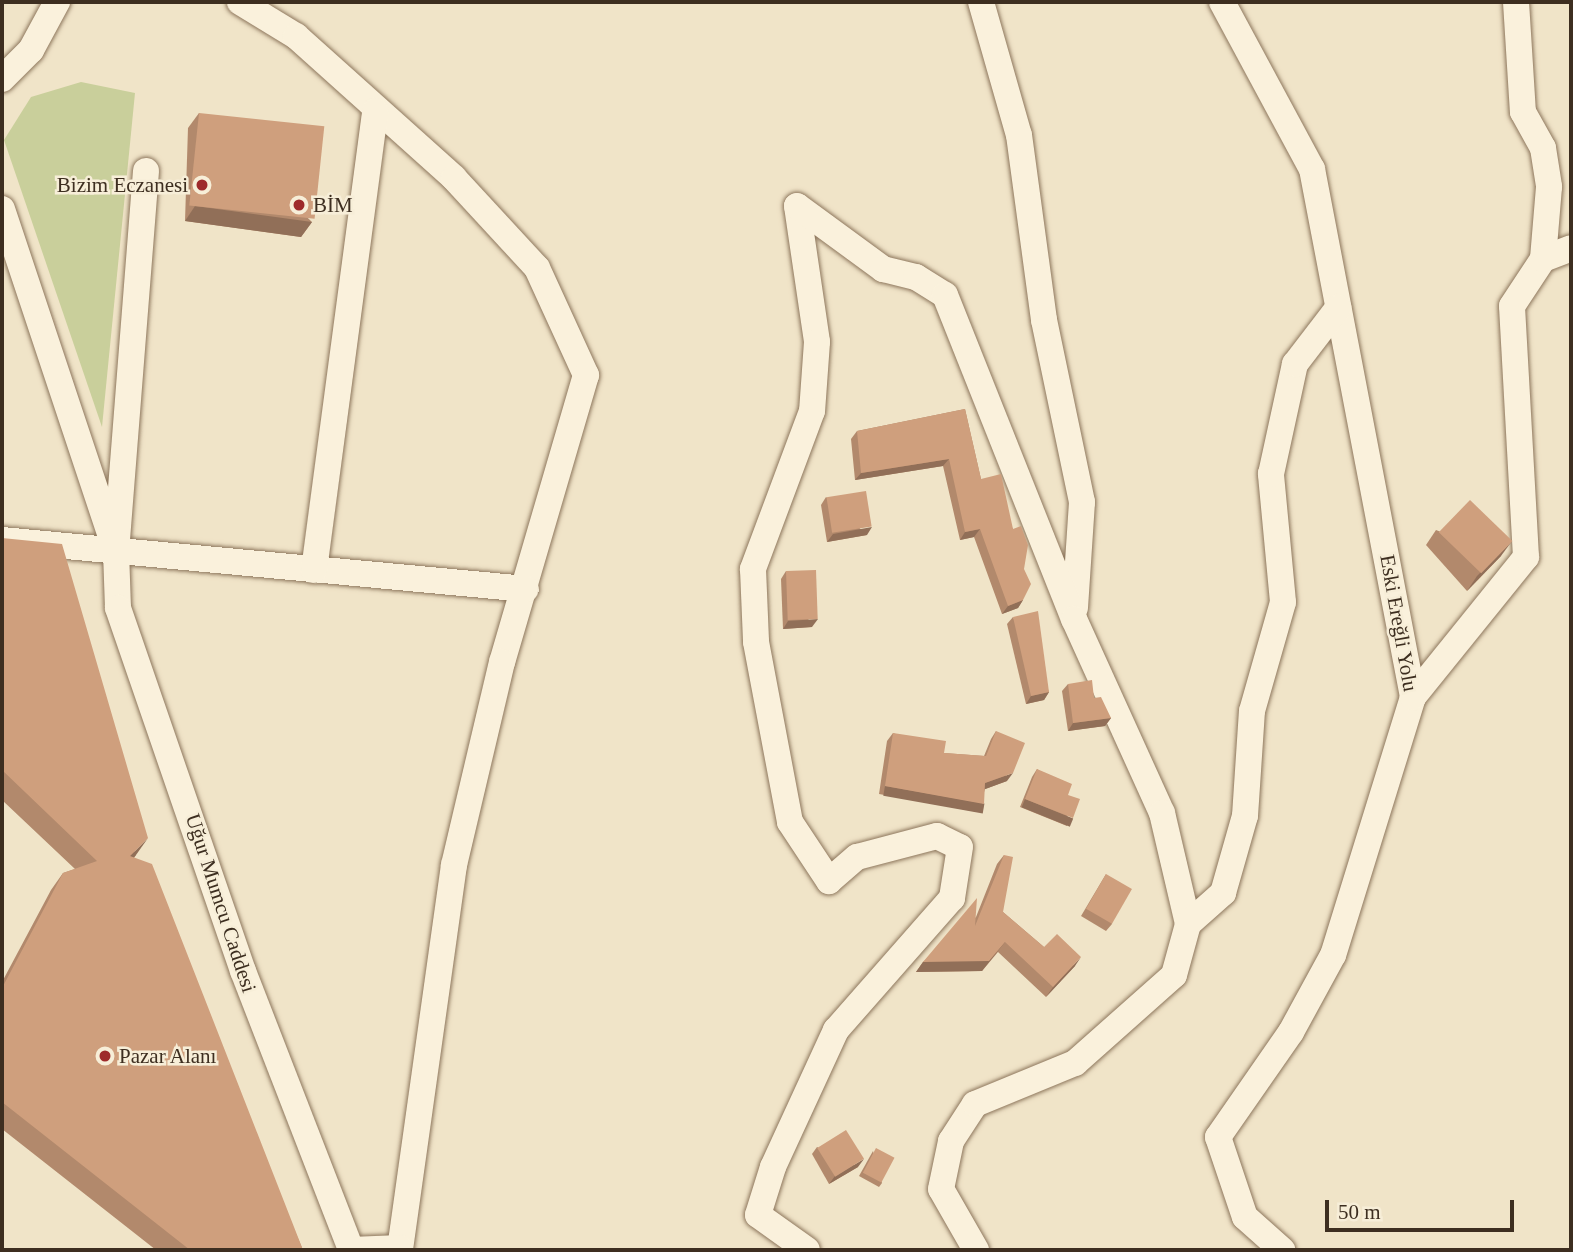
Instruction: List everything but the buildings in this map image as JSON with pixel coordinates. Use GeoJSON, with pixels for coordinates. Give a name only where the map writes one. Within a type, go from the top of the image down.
{"type":"FeatureCollection","features":[{"type":"Feature","properties":{"kind":"street"},"geometry":{"type":"LineString","coordinates":[[2,79],[31,50],[57,2]]}},
{"type":"Feature","properties":{"kind":"street"},"geometry":{"type":"LineString","coordinates":[[241,2],[296,36],[374,111],[454,178],[537,268],[586,375],[526,589],[454,865],[400,1248],[351,1250]]}},
{"type":"Feature","properties":{"kind":"street"},"geometry":{"type":"LineString","coordinates":[[981,2],[1019,135],[1044,320],[1082,502],[1074,619]]}},
{"type":"Feature","properties":{"kind":"street","name":"Eski Ereğli Yolu"},"geometry":{"type":"LineString","coordinates":[[1222,2],[1312,169],[1413,697],[1333,955],[1291,1032],[1218,1137],[1245,1217],[1282,1250]]}},
{"type":"Feature","properties":{"kind":"street"},"geometry":{"type":"LineString","coordinates":[[1413,697],[1526,557],[1512,306],[1543,259],[1549,187],[1544,148],[1523,112],[1516,2]]}},
{"type":"Feature","properties":{"kind":"street"},"geometry":{"type":"LineString","coordinates":[[314,570],[374,111]]}},
{"type":"Feature","properties":{"kind":"street"},"geometry":{"type":"LineString","coordinates":[[116,551],[146,171]]}},
{"type":"Feature","properties":{"kind":"street"},"geometry":{"type":"LineString","coordinates":[[807,1250],[758,1214],[773,1167],[836,1030],[952,898],[960,847],[937,836],[857,857],[829,881],[790,822],[756,642],[753,569],[812,411],[817,342],[797,206],[883,269],[916,277],[945,295],[1074,619],[1162,813],[1188,924],[1174,975],[1075,1063],[975,1104],[969,1113],[951,1142],[941,1189],[976,1250]]}},
{"type":"Feature","properties":{"kind":"street"},"geometry":{"type":"LineString","coordinates":[[2,209],[116,551]]}},
{"type":"Feature","properties":{"kind":"street"},"geometry":{"type":"LineString","coordinates":[[1543,259],[1571,248]]}},
{"type":"Feature","properties":{"kind":"street"},"geometry":{"type":"LineString","coordinates":[[1188,924],[1223,893],[1245,816],[1252,711],[1283,602],[1271,474],[1295,363],[1338,308]]}},
{"type":"Feature","properties":{"kind":"street"},"geometry":{"type":"LineString","coordinates":[[2,540],[526,589]]}},
{"type":"Feature","properties":{"kind":"street","name":"Uğur Mumcu Caddesi"},"geometry":{"type":"LineString","coordinates":[[116,551],[118,608],[243,971],[351,1250]]}},
{"type":"Feature","properties":{"kind":"green space"},"geometry":{"type":"Polygon","coordinates":[[[81,82],[135,93],[102,427],[4,140],[31,97],[81,82]]]}},
{"type":"Feature","properties":{"kind":"place","name":"Bizim Eczanesi"},"geometry":{"type":"Point","coordinates":[202,185]}},
{"type":"Feature","properties":{"kind":"place","name":"BİM"},"geometry":{"type":"Point","coordinates":[299,205]}},
{"type":"Feature","properties":{"kind":"place","name":"Pazar Alanı"},"geometry":{"type":"Point","coordinates":[105,1056]}}]}
